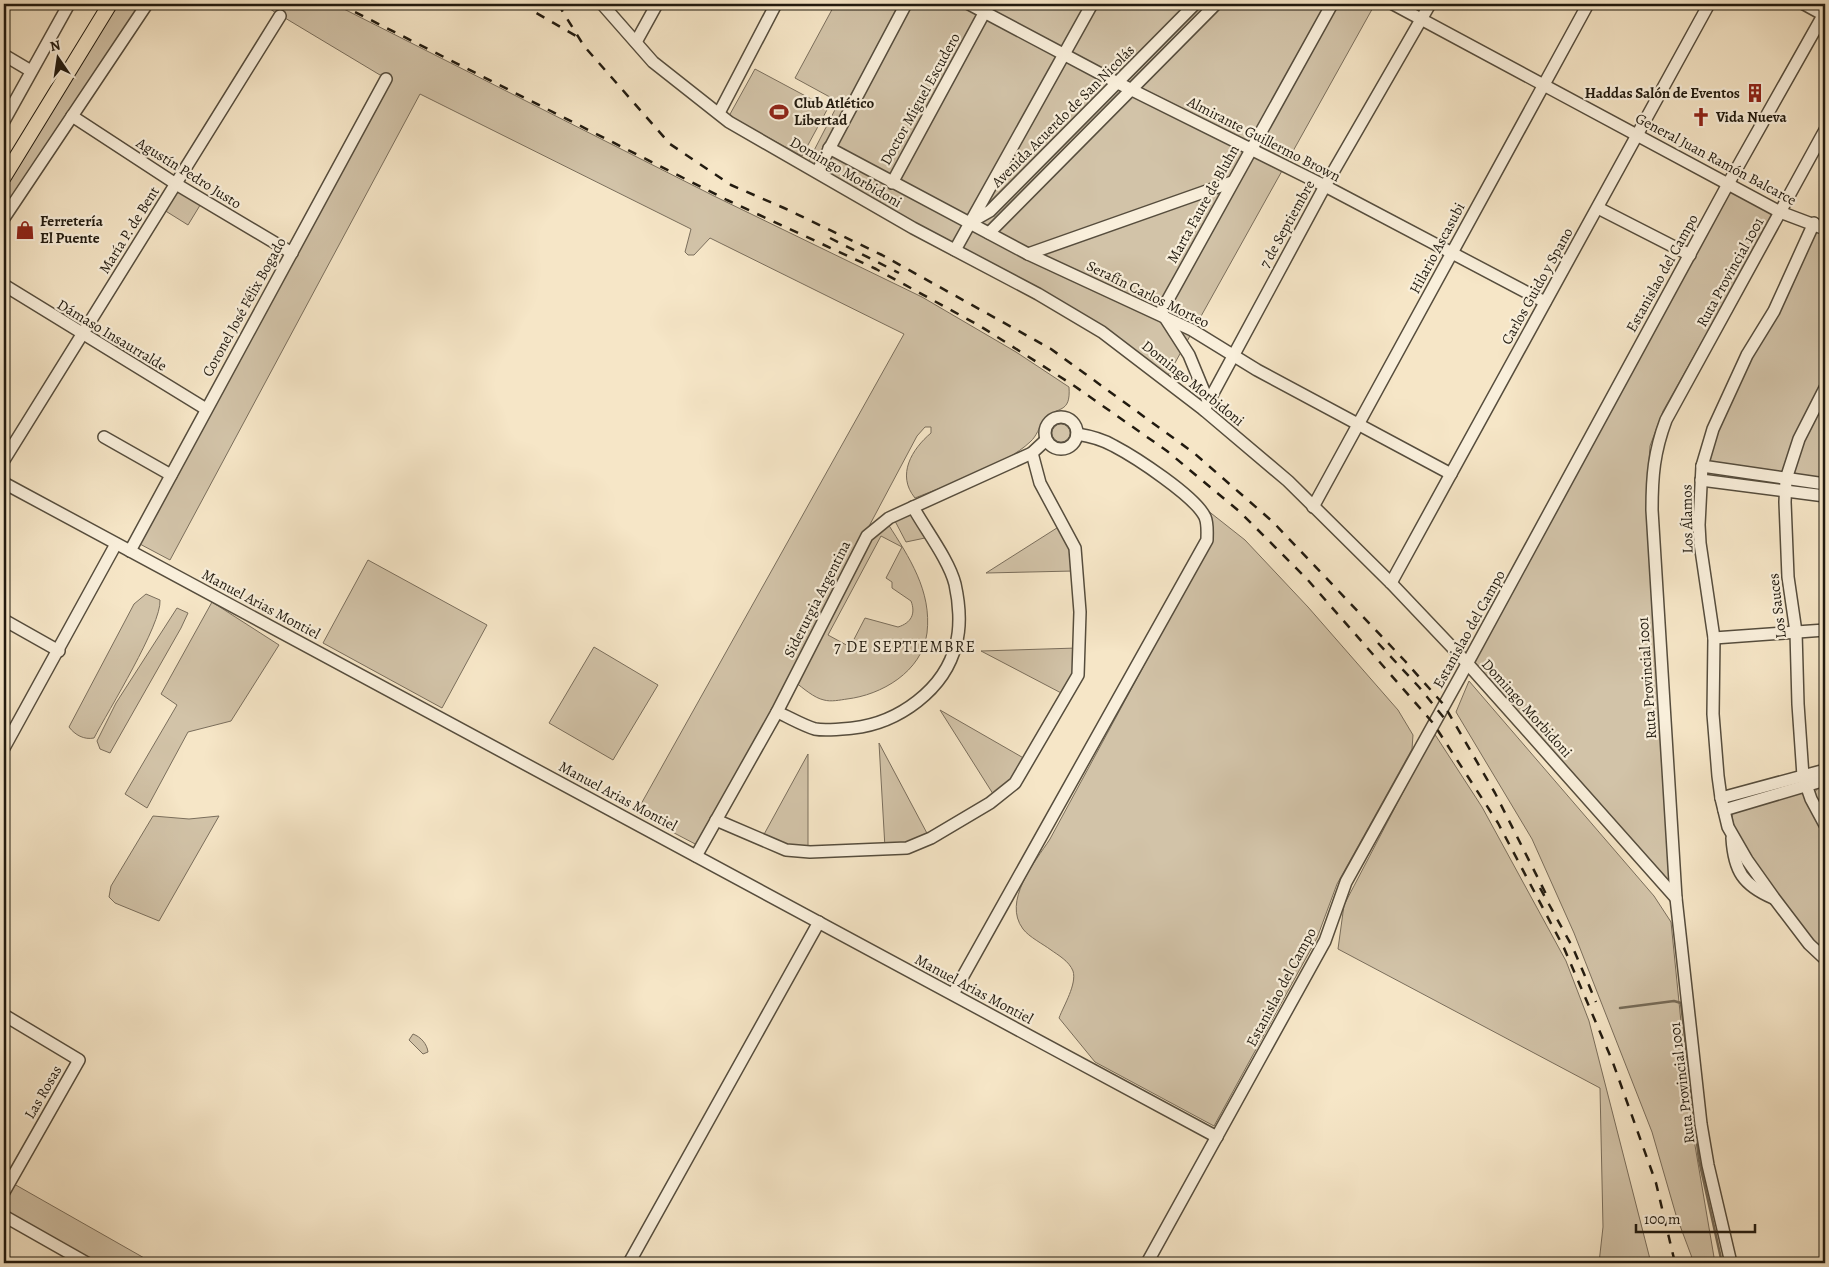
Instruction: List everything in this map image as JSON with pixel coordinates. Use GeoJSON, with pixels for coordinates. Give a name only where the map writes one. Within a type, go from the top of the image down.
{"type":"FeatureCollection","features":[{"type":"Feature","properties":{"kind":"main road"},"geometry":{"type":"LineString","coordinates":[[4,177],[110,4]]}},
{"type":"Feature","properties":{"kind":"street"},"geometry":{"type":"LineString","coordinates":[[4,121],[70,4]]}},
{"type":"Feature","properties":{"kind":"street"},"geometry":{"type":"LineString","coordinates":[[4,218],[147,4]]}},
{"type":"Feature","properties":{"kind":"street","name":"Domingo Morbidoni"},"geometry":{"type":"LineString","coordinates":[[602,4],[653,62],[729,122],[954,250],[1038,294],[1102,332],[1206,405],[1288,481],[1391,583],[1467,663],[1676,898]]}},
{"type":"Feature","properties":{"kind":"street"},"geometry":{"type":"LineString","coordinates":[[636,42],[657,4]]}},
{"type":"Feature","properties":{"kind":"street"},"geometry":{"type":"LineString","coordinates":[[719,113],[776,4]]}},
{"type":"Feature","properties":{"kind":"street"},"geometry":{"type":"LineString","coordinates":[[817,172],[906,4]]}},
{"type":"Feature","properties":{"kind":"street","name":"Almirante Guillermo Brown"},"geometry":{"type":"LineString","coordinates":[[968,4],[987,8],[1116,82],[1326,186],[1545,302]]}},
{"type":"Feature","properties":{"kind":"street"},"geometry":{"type":"LineString","coordinates":[[970,223],[1092,4]]}},
{"type":"Feature","properties":{"kind":"street","name":"Avenida Acuerdo de San Nicolás"},"geometry":{"type":"LineString","coordinates":[[954,250],[970,223],[990,211],[1195,4]]}},
{"type":"Feature","properties":{"kind":"street","name":"Avenida Acuerdo de San Nicolás"},"geometry":{"type":"LineString","coordinates":[[989,233],[1130,88],[1216,4]]}},
{"type":"Feature","properties":{"kind":"street","name":"Marta Faure de Bluhn"},"geometry":{"type":"LineString","coordinates":[[1162,315],[1250,149],[1332,4]]}},
{"type":"Feature","properties":{"kind":"street","name":"General Juan Ramón Balcarce"},"geometry":{"type":"LineString","coordinates":[[1393,4],[1780,212],[1825,229]]}},
{"type":"Feature","properties":{"kind":"street","name":"7 de Septiembre"},"geometry":{"type":"LineString","coordinates":[[1206,405],[1326,186],[1430,4]]}},
{"type":"Feature","properties":{"kind":"street","name":"Hilario Ascasubi"},"geometry":{"type":"LineString","coordinates":[[1313,507],[1453,253],[1486,186],[1588,4]]}},
{"type":"Feature","properties":{"kind":"street","name":"Carlos Guido y Spano"},"geometry":{"type":"LineString","coordinates":[[1391,583],[1709,4]]}},
{"type":"Feature","properties":{"kind":"street"},"geometry":{"type":"LineString","coordinates":[[1804,4],[1824,14]]}},
{"type":"Feature","properties":{"kind":"street","name":"Doctor Miguel Escudero"},"geometry":{"type":"LineString","coordinates":[[892,183],[987,8]]}},
{"type":"Feature","properties":{"kind":"street","name":"Estanislao del Campo"},"geometry":{"type":"LineString","coordinates":[[1147,1263],[1325,941],[1346,882],[1728,184],[1824,14]]}},
{"type":"Feature","properties":{"kind":"street","name":"María P. de Bent"},"geometry":{"type":"LineString","coordinates":[[4,460],[280,16]]}},
{"type":"Feature","properties":{"kind":"street"},"geometry":{"type":"LineString","coordinates":[[4,55],[32,71]]}},
{"type":"Feature","properties":{"kind":"street","name":"Coronel José Félix Bogado"},"geometry":{"type":"LineString","coordinates":[[130,551],[386,79]]}},
{"type":"Feature","properties":{"kind":"street","name":"Agustín Pedro Justo"},"geometry":{"type":"LineString","coordinates":[[72,116],[176,184],[292,253]]}},
{"type":"Feature","properties":{"kind":"street","name":"Ruta Provincial 1001"},"geometry":{"type":"LineString","coordinates":[[1731,1263],[1705,1149],[1676,898],[1652,510],[1652,475],[1656,447],[1666,420],[1825,130]]}},
{"type":"Feature","properties":{"kind":"street","name":"Serafín Carlos Morteo"},"geometry":{"type":"LineString","coordinates":[[829,148],[1028,254],[1162,315],[1233,353],[1257,370],[1358,426],[1450,474]]}},
{"type":"Feature","properties":{"kind":"street"},"geometry":{"type":"LineString","coordinates":[[1028,254],[1232,182]]}},
{"type":"Feature","properties":{"kind":"street"},"geometry":{"type":"LineString","coordinates":[[1598,208],[1690,255]]}},
{"type":"Feature","properties":{"kind":"street","name":"Los Álamos"},"geometry":{"type":"LineString","coordinates":[[1814,224],[1774,311],[1747,355],[1724,402],[1706,448],[1701,480],[1700,543],[1714,638],[1713,714],[1721,798],[1732,836],[1736,865],[1749,886],[1774,898],[1809,944],[1825,959]]}},
{"type":"Feature","properties":{"kind":"street","name":"Dámaso Insaurralde"},"geometry":{"type":"LineString","coordinates":[[4,285],[206,409]]}},
{"type":"Feature","properties":{"kind":"street"},"geometry":{"type":"LineString","coordinates":[[1162,315],[1189,355],[1206,405]]}},
{"type":"Feature","properties":{"kind":"street","name":"Los Sauces"},"geometry":{"type":"LineString","coordinates":[[1825,388],[1799,439],[1786,485],[1788,577],[1796,632],[1798,704],[1805,781],[1825,824]]}},
{"type":"Feature","properties":{"kind":"street","name":"Siderurgia Argentina"},"geometry":{"type":"LineString","coordinates":[[696,856],[777,712],[862,542],[876,527],[913,507],[1032,453],[1046,440],[1046,426],[1057,417],[1070,420],[1077,434]]}},
{"type":"Feature","properties":{"kind":"street"},"geometry":{"type":"LineString","coordinates":[[953,994],[1207,540],[1208,527],[1205,516],[1194,501],[1113,446],[1092,436],[1077,434],[1072,444],[1062,449],[1051,446],[1046,440]]}},
{"type":"Feature","properties":{"kind":"street"},"geometry":{"type":"LineString","coordinates":[[104,436],[171,475]]}},
{"type":"Feature","properties":{"kind":"street"},"geometry":{"type":"LineString","coordinates":[[716,820],[786,850],[828,852],[907,848],[939,834],[990,803],[1015,783],[1078,675],[1080,612],[1075,548],[1040,483],[1032,453]]}},
{"type":"Feature","properties":{"kind":"street"},"geometry":{"type":"LineString","coordinates":[[1702,466],[1825,496]]}},
{"type":"Feature","properties":{"kind":"street"},"geometry":{"type":"LineString","coordinates":[[1701,480],[1786,485],[1825,484]]}},
{"type":"Feature","properties":{"kind":"street","name":"Manuel Arias Montiel"},"geometry":{"type":"LineString","coordinates":[[4,483],[1217,1137]]}},
{"type":"Feature","properties":{"kind":"street"},"geometry":{"type":"LineString","coordinates":[[777,712],[816,729],[869,726],[892,719],[927,693],[937,682],[956,646],[958,612],[955,584],[942,557],[913,507]]}},
{"type":"Feature","properties":{"kind":"street"},"geometry":{"type":"LineString","coordinates":[[4,748],[59,651],[116,544]]}},
{"type":"Feature","properties":{"kind":"street"},"geometry":{"type":"LineString","coordinates":[[4,620],[59,651]]}},
{"type":"Feature","properties":{"kind":"street"},"geometry":{"type":"LineString","coordinates":[[1714,638],[1825,630]]}},
{"type":"Feature","properties":{"kind":"street"},"geometry":{"type":"LineString","coordinates":[[1724,810],[1805,781],[1825,770]]}},
{"type":"Feature","properties":{"kind":"street"},"geometry":{"type":"LineString","coordinates":[[1721,798],[1805,781],[1825,780]]}},
{"type":"Feature","properties":{"kind":"street"},"geometry":{"type":"LineString","coordinates":[[629,1263],[819,922]]}},
{"type":"Feature","properties":{"kind":"street","name":"Las Rosas"},"geometry":{"type":"LineString","coordinates":[[4,1014],[79,1060],[4,1192]]}},
{"type":"Feature","properties":{"kind":"street"},"geometry":{"type":"LineString","coordinates":[[4,1216],[87,1263]]}},
{"type":"Feature","properties":{"kind":"shaded area"},"geometry":{"type":"Polygon","coordinates":[[[115,4],[140,4],[4,212],[4,193],[9,183],[115,4]]]}},
{"type":"Feature","properties":{"kind":"shaded area"},"geometry":{"type":"Polygon","coordinates":[[[263,4],[334,4],[716,197],[922,297],[1016,352],[1069,387],[1068,402],[1065,406],[1049,415],[1032,440],[1019,450],[1006,459],[976,474],[915,498],[909,489],[907,480],[909,463],[918,447],[931,433],[931,427],[925,427],[917,436],[699,846],[636,813],[904,334],[710,238],[694,255],[688,255],[685,252],[691,229],[420,94],[170,560],[138,543],[387,74],[380,75],[285,18],[285,14],[276,13],[263,4]]]}},
{"type":"Feature","properties":{"kind":"shaded area"},"geometry":{"type":"Polygon","coordinates":[[[835,4],[1375,4],[1166,379],[1102,332],[806,166],[839,102],[795,78],[835,4]]]}},
{"type":"Feature","properties":{"kind":"shaded area","name":"Club Atlético Libertad"},"geometry":{"type":"Polygon","coordinates":[[[755,69],[828,108],[802,156],[729,116],[755,69]]]}},
{"type":"Feature","properties":{"kind":"shaded area"},"geometry":{"type":"Polygon","coordinates":[[[177,188],[202,202],[188,225],[164,210],[177,188]]]}},
{"type":"Feature","properties":{"kind":"shaded area"},"geometry":{"type":"Polygon","coordinates":[[[1731,191],[1773,215],[1663,411],[1650,446],[1647,489],[1673,890],[1472,661],[1731,191]]]}},
{"type":"Feature","properties":{"kind":"shaded area"},"geometry":{"type":"Polygon","coordinates":[[[1825,230],[1825,380],[1807,414],[1786,469],[1780,475],[1711,465],[1706,459],[1716,431],[1812,232],[1825,230]]]}},
{"type":"Feature","properties":{"kind":"shaded area"},"geometry":{"type":"Polygon","coordinates":[[[1825,395],[1825,480],[1797,477],[1792,470],[1798,452],[1825,395]]]}},
{"type":"Feature","properties":{"kind":"shaded area"},"geometry":{"type":"Polygon","coordinates":[[[1061,424],[1067,427],[1070,433],[1067,439],[1061,442],[1055,439],[1052,433],[1055,427],[1061,424]]]}},
{"type":"Feature","properties":{"kind":"shaded area"},"geometry":{"type":"Polygon","coordinates":[[[1207,510],[1245,540],[1308,607],[1398,710],[1413,735],[1412,749],[1337,884],[1317,938],[1214,1126],[1095,1062],[1059,1018],[1072,988],[1073,971],[1069,964],[1032,938],[1023,929],[1018,918],[1016,906],[1018,894],[1029,870],[1050,839],[1212,540],[1207,510]]]}},
{"type":"Feature","properties":{"kind":"shaded area"},"geometry":{"type":"Polygon","coordinates":[[[910,515],[915,516],[926,535],[925,538],[906,542],[895,521],[910,515]]]}},
{"type":"Feature","properties":{"kind":"shaded area"},"geometry":{"type":"Polygon","coordinates":[[[888,524],[904,549],[911,562],[926,603],[928,618],[924,647],[908,670],[886,687],[860,697],[827,701],[816,697],[795,682],[868,542],[888,524]],[[881,536],[828,635],[850,647],[865,618],[898,627],[909,620],[913,614],[911,601],[892,588],[892,582],[886,578],[902,547],[881,536]]]}},
{"type":"Feature","properties":{"kind":"shaded area"},"geometry":{"type":"Polygon","coordinates":[[[1060,526],[1073,549],[1074,571],[986,573],[1060,526]]]}},
{"type":"Feature","properties":{"kind":"shaded area"},"geometry":{"type":"Polygon","coordinates":[[[368,560],[487,625],[442,708],[323,643],[368,560]]]}},
{"type":"Feature","properties":{"kind":"shaded area"},"geometry":{"type":"Polygon","coordinates":[[[146,594],[160,600],[158,612],[144,647],[94,738],[80,736],[69,727],[134,604],[146,594]]]}},
{"type":"Feature","properties":{"kind":"shaded area"},"geometry":{"type":"Polygon","coordinates":[[[212,602],[279,645],[231,721],[188,732],[147,808],[125,794],[177,705],[161,694],[212,602]]]}},
{"type":"Feature","properties":{"kind":"shaded area"},"geometry":{"type":"Polygon","coordinates":[[[177,608],[188,613],[181,628],[110,753],[100,749],[97,741],[116,703],[177,608]]]}},
{"type":"Feature","properties":{"kind":"shaded area"},"geometry":{"type":"Polygon","coordinates":[[[594,647],[658,685],[613,760],[549,723],[594,647]]]}},
{"type":"Feature","properties":{"kind":"shaded area"},"geometry":{"type":"Polygon","coordinates":[[[1077,648],[1075,674],[1065,695],[981,651],[1077,648]]]}},
{"type":"Feature","properties":{"kind":"shaded area"},"geometry":{"type":"Polygon","coordinates":[[[1469,681],[1654,896],[1671,922],[1691,1122],[1715,1263],[1694,1263],[1676,1215],[1652,1132],[1574,933],[1532,839],[1456,712],[1469,681]]]}},
{"type":"Feature","properties":{"kind":"shaded area"},"geometry":{"type":"Polygon","coordinates":[[[940,710],[1027,760],[995,797],[940,710]]]}},
{"type":"Feature","properties":{"kind":"shaded area"},"geometry":{"type":"Polygon","coordinates":[[[1434,733],[1482,807],[1566,961],[1589,1021],[1651,1263],[1599,1263],[1603,1227],[1600,1088],[1338,949],[1344,905],[1434,733]]]}},
{"type":"Feature","properties":{"kind":"shaded area"},"geometry":{"type":"Polygon","coordinates":[[[879,743],[929,837],[885,848],[879,743]]]}},
{"type":"Feature","properties":{"kind":"shaded area"},"geometry":{"type":"Polygon","coordinates":[[[808,754],[808,849],[786,847],[762,838],[808,754]]]}},
{"type":"Feature","properties":{"kind":"shaded area"},"geometry":{"type":"Polygon","coordinates":[[[1825,786],[1825,818],[1814,793],[1819,787],[1825,786]]]}},
{"type":"Feature","properties":{"kind":"shaded area"},"geometry":{"type":"Polygon","coordinates":[[[1802,792],[1805,794],[1825,832],[1825,953],[1800,926],[1755,866],[1735,828],[1732,814],[1736,810],[1802,792]]]}},
{"type":"Feature","properties":{"kind":"shaded area"},"geometry":{"type":"Polygon","coordinates":[[[153,816],[189,819],[219,816],[159,921],[115,903],[109,897],[111,886],[153,816]]]}},
{"type":"Feature","properties":{"kind":"shaded area"},"geometry":{"type":"Polygon","coordinates":[[[413,1034],[423,1041],[428,1052],[423,1054],[409,1040],[413,1034]]]}},
{"type":"Feature","properties":{"kind":"shaded area"},"geometry":{"type":"Polygon","coordinates":[[[14,1184],[153,1263],[95,1263],[4,1211],[4,1202],[14,1184]]]}},
{"type":"Feature","properties":{"kind":"waterway"},"geometry":{"type":"LineString","coordinates":[[1620,1008],[1674,1001],[1681,1003],[1699,1160],[1722,1263]]}},
{"type":"Feature","properties":{"kind":"railway"},"geometry":{"type":"LineString","coordinates":[[339,4],[727,200],[876,269],[980,326],[1073,385],[1167,451],[1240,512],[1307,579],[1433,723],[1498,823],[1564,948],[1612,1060],[1656,1183],[1675,1263]]}},
{"type":"Feature","properties":{"kind":"railway"},"geometry":{"type":"LineString","coordinates":[[521,4],[576,36]]}},
{"type":"Feature","properties":{"kind":"railway"},"geometry":{"type":"LineString","coordinates":[[558,4],[584,46],[670,144],[731,185],[882,255],[1051,349],[1194,453],[1273,522],[1405,661],[1444,705],[1495,793],[1546,894]]}},
{"type":"Feature","properties":{"kind":"railway"},"geometry":{"type":"LineString","coordinates":[[830,238],[899,273]]}},
{"type":"Feature","properties":{"kind":"railway"},"geometry":{"type":"LineString","coordinates":[[1378,643],[1419,687],[1449,724]]}},
{"type":"Feature","properties":{"kind":"railway"},"geometry":{"type":"LineString","coordinates":[[1540,888],[1573,948],[1596,1002]]}},
{"type":"Feature","properties":{"kind":"place","name":"Haddas Salón de Eventos"},"geometry":{"type":"Point","coordinates":[1755,93]}},
{"type":"Feature","properties":{"kind":"place","name":"Club Atlético Libertad"},"geometry":{"type":"Point","coordinates":[779,112]}},
{"type":"Feature","properties":{"kind":"place","name":"Vida Nueva"},"geometry":{"type":"Point","coordinates":[1701,117]}},
{"type":"Feature","properties":{"kind":"place","name":"Ferretería El Puente"},"geometry":{"type":"Point","coordinates":[25,230]}},
{"type":"Feature","properties":{"kind":"district","name":"7 DE SEPTIEMBRE"},"geometry":{"type":"Point","coordinates":[905,646]}}]}
